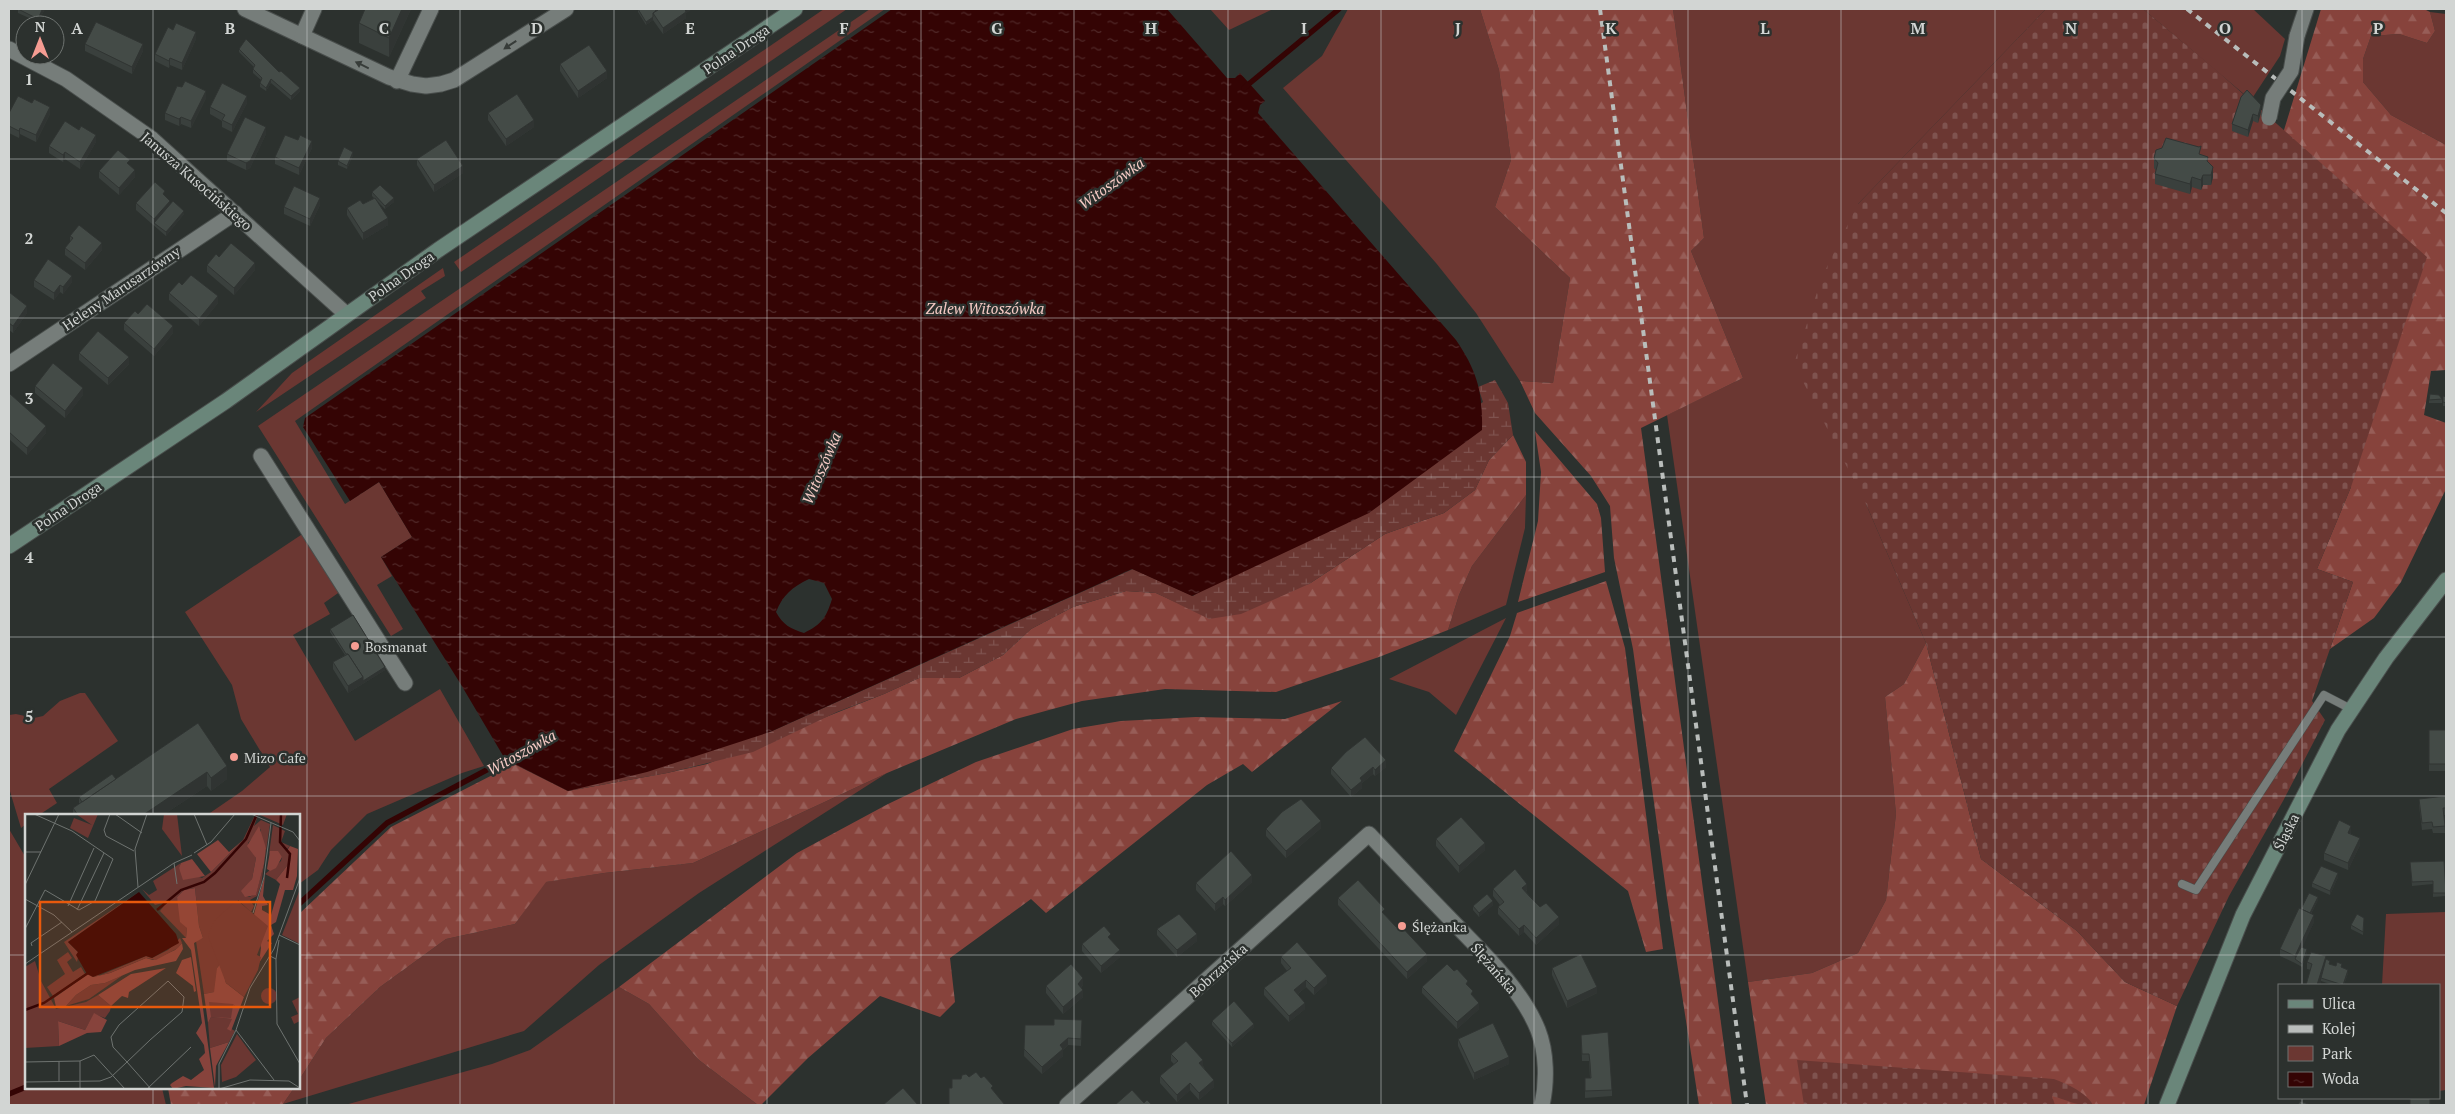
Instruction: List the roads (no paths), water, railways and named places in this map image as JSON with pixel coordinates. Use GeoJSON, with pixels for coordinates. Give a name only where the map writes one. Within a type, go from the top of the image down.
{"type":"FeatureCollection","features":[{"type":"Feature","properties":{"kind":"street"},"geometry":{"type":"LineString","coordinates":[[245,9],[397,81],[426,86],[454,80],[566,9]]}},
{"type":"Feature","properties":{"kind":"street"},"geometry":{"type":"LineString","coordinates":[[302,36],[314,9]]}},
{"type":"Feature","properties":{"kind":"street"},"geometry":{"type":"LineString","coordinates":[[397,81],[431,9]]}},
{"type":"Feature","properties":{"kind":"street","name":"Polna Droga"},"geometry":{"type":"LineString","coordinates":[[9,546],[226,401],[346,314],[795,9]]}},
{"type":"Feature","properties":{"kind":"street"},"geometry":{"type":"LineString","coordinates":[[2270,118],[2273,98],[2291,71],[2297,36],[2306,9]]}},
{"type":"Feature","properties":{"kind":"street","name":"Janusza Kusocińskiego"},"geometry":{"type":"LineString","coordinates":[[9,49],[66,79],[152,139],[346,314]]}},
{"type":"Feature","properties":{"kind":"street","name":"Heleny Marusarzówny"},"geometry":{"type":"LineString","coordinates":[[9,364],[235,213]]}},
{"type":"Feature","properties":{"kind":"street"},"geometry":{"type":"LineString","coordinates":[[261,456],[405,683]]}},
{"type":"Feature","properties":{"kind":"street","name":"Śląska"},"geometry":{"type":"LineString","coordinates":[[2167,1105],[2243,915],[2338,730],[2386,658],[2446,580]]}},
{"type":"Feature","properties":{"kind":"street","name":"Bobrzańska"},"geometry":{"type":"LineString","coordinates":[[1067,1105],[1369,834]]}},
{"type":"Feature","properties":{"kind":"street","name":"Ślężańska"},"geometry":{"type":"LineString","coordinates":[[1369,834],[1483,953],[1530,1013],[1539,1032],[1545,1061],[1545,1091],[1542,1105]]}},
{"type":"Feature","properties":{"kind":"lane"},"geometry":{"type":"LineString","coordinates":[[2182,884],[2196,890],[2324,695],[2351,709]]}},
{"type":"Feature","properties":{"kind":"water","name":"Zalew Witoszówka"},"geometry":{"type":"Polygon","coordinates":[[[892,9],[1167,9],[1227,78],[1235,78],[1240,73],[1265,101],[1260,105],[1258,113],[1456,340],[1474,372],[1477,382],[1480,393],[1482,430],[1369,513],[1192,596],[1132,569],[770,732],[647,772],[568,791],[505,759],[381,557],[412,537],[379,482],[350,501],[303,427],[305,418],[892,9]],[[809,579],[789,592],[776,612],[781,620],[791,628],[804,633],[815,627],[825,616],[832,599],[824,583],[809,579]]]}},
{"type":"Feature","properties":{"kind":"waterway","name":"Witoszówka"},"geometry":{"type":"LineString","coordinates":[[1244,88],[1339,9]]}},
{"type":"Feature","properties":{"kind":"waterway","name":"Witoszówka"},"geometry":{"type":"LineString","coordinates":[[300,903],[387,823],[511,757]]}},
{"type":"Feature","properties":{"kind":"waterway","name":"Witoszówka"},"geometry":{"type":"LineString","coordinates":[[9,1094],[25,1087]]}},
{"type":"Feature","properties":{"kind":"railway"},"geometry":{"type":"LineString","coordinates":[[1600,9],[1747,1105]]}},
{"type":"Feature","properties":{"kind":"railway"},"geometry":{"type":"LineString","coordinates":[[2187,9],[2446,213]]}},
{"type":"Feature","properties":{"kind":"place","name":"Bosmanat"},"geometry":{"type":"Point","coordinates":[355,646]}},
{"type":"Feature","properties":{"kind":"place","name":"Mizo Cafe"},"geometry":{"type":"Point","coordinates":[234,757]}},
{"type":"Feature","properties":{"kind":"place","name":"Ślężanka"},"geometry":{"type":"Point","coordinates":[1402,926]}}]}
